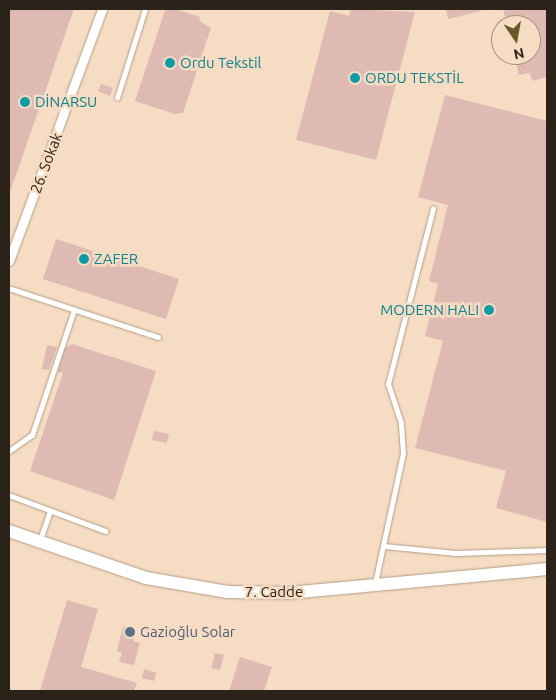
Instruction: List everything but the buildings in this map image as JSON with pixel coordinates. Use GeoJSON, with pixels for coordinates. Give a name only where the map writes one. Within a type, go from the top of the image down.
{"type":"FeatureCollection","features":[{"type":"Feature","properties":{"kind":"street","name":"26. Sokak"},"geometry":{"type":"LineString","coordinates":[[9,261],[102,9]]}},
{"type":"Feature","properties":{"kind":"street","name":"7. Cadde"},"geometry":{"type":"LineString","coordinates":[[9,532],[146,578],[228,592],[289,593],[547,569]]}},
{"type":"Feature","properties":{"kind":"lane"},"geometry":{"type":"LineString","coordinates":[[117,98],[145,9]]}},
{"type":"Feature","properties":{"kind":"lane"},"geometry":{"type":"LineString","coordinates":[[374,586],[384,546],[404,440],[388,384],[432,209]]}},
{"type":"Feature","properties":{"kind":"lane"},"geometry":{"type":"LineString","coordinates":[[9,288],[158,337]]}},
{"type":"Feature","properties":{"kind":"lane"},"geometry":{"type":"LineString","coordinates":[[9,451],[32,435],[74,310]]}},
{"type":"Feature","properties":{"kind":"lane"},"geometry":{"type":"LineString","coordinates":[[9,495],[106,532]]}},
{"type":"Feature","properties":{"kind":"lane"},"geometry":{"type":"LineString","coordinates":[[40,543],[50,511]]}},
{"type":"Feature","properties":{"kind":"lane"},"geometry":{"type":"LineString","coordinates":[[384,546],[456,553],[547,550]]}},
{"type":"Feature","properties":{"kind":"place","name":"Ordu Tekstil"},"geometry":{"type":"Point","coordinates":[170,63]}},
{"type":"Feature","properties":{"kind":"place","name":"ORDU TEKSTİL"},"geometry":{"type":"Point","coordinates":[355,78]}},
{"type":"Feature","properties":{"kind":"place","name":"DİNARSU"},"geometry":{"type":"Point","coordinates":[25,102]}},
{"type":"Feature","properties":{"kind":"place","name":"ZAFER"},"geometry":{"type":"Point","coordinates":[84,259]}},
{"type":"Feature","properties":{"kind":"place","name":"MODERN HALI"},"geometry":{"type":"Point","coordinates":[489,310]}},
{"type":"Feature","properties":{"kind":"place","name":"Gazioğlu Solar"},"geometry":{"type":"Point","coordinates":[130,632]}}]}
